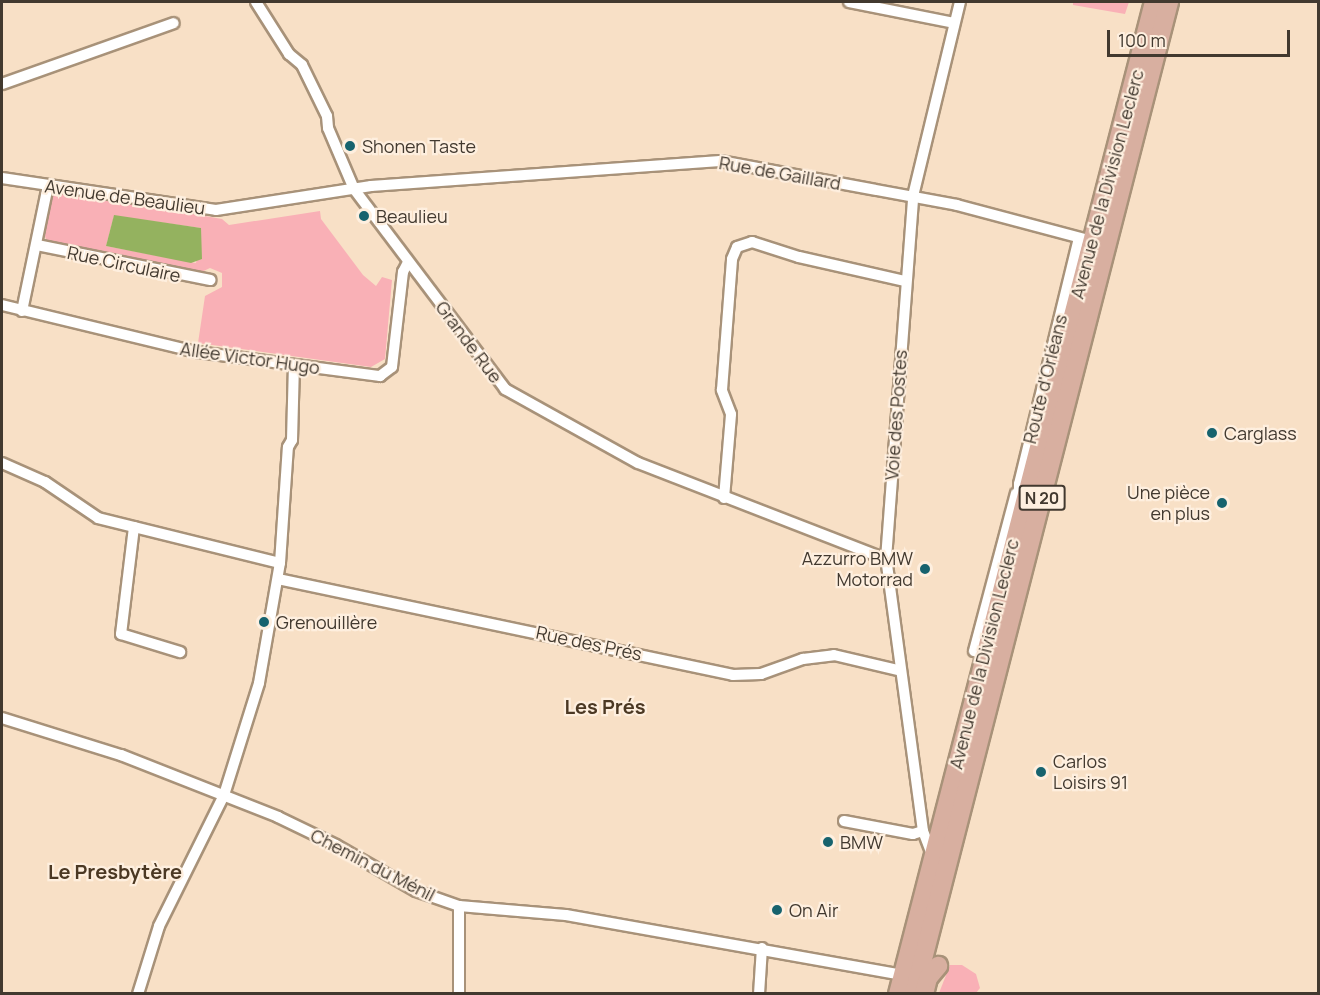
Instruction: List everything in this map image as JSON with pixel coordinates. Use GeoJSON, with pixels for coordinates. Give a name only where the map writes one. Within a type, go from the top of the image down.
{"type":"FeatureCollection","features":[{"type":"Feature","properties":{"kind":"main road","name":"Avenue de la Division Leclerc"},"geometry":{"type":"LineString","coordinates":[[898,993],[1085,240],[1154,2]]}},
{"type":"Feature","properties":{"kind":"main road","name":"Avenue de la Division Leclerc"},"geometry":{"type":"LineString","coordinates":[[914,993],[1169,2]]}},
{"type":"Feature","properties":{"kind":"main road"},"geometry":{"type":"LineString","coordinates":[[924,993],[928,978],[938,966]]}},
{"type":"Feature","properties":{"kind":"street","name":"Grande Rue"},"geometry":{"type":"LineString","coordinates":[[256,2],[289,54],[302,65],[327,116],[328,128],[354,189],[505,389],[638,463],[886,559]]}},
{"type":"Feature","properties":{"kind":"street"},"geometry":{"type":"LineString","coordinates":[[849,2],[954,23]]}},
{"type":"Feature","properties":{"kind":"street","name":"Voie des Postes"},"geometry":{"type":"LineString","coordinates":[[933,857],[923,831],[898,670],[886,559],[913,196],[960,2]]}},
{"type":"Feature","properties":{"kind":"street"},"geometry":{"type":"LineString","coordinates":[[2,84],[174,23]]}},
{"type":"Feature","properties":{"kind":"street","name":"Rue de Gaillard"},"geometry":{"type":"LineString","coordinates":[[354,189],[720,161],[913,196],[1085,240]]}},
{"type":"Feature","properties":{"kind":"street","name":"Avenue de Beaulieu"},"geometry":{"type":"LineString","coordinates":[[2,178],[216,210],[354,189]]}},
{"type":"Feature","properties":{"kind":"street"},"geometry":{"type":"LineString","coordinates":[[22,311],[48,186]]}},
{"type":"Feature","properties":{"kind":"street","name":"Route d'Orléans"},"geometry":{"type":"LineString","coordinates":[[984,654],[974,651],[1085,240]]}},
{"type":"Feature","properties":{"kind":"street"},"geometry":{"type":"LineString","coordinates":[[724,498],[731,414],[722,390],[732,259],[737,247],[752,242],[799,258],[905,281]]}},
{"type":"Feature","properties":{"kind":"street","name":"Rue Circulaire"},"geometry":{"type":"LineString","coordinates":[[37,245],[212,279]]}},
{"type":"Feature","properties":{"kind":"street","name":"Allée Victor Hugo"},"geometry":{"type":"LineString","coordinates":[[2,305],[197,352],[380,376],[388,374],[395,350],[403,272],[408,262]]}},
{"type":"Feature","properties":{"kind":"street"},"geometry":{"type":"LineString","coordinates":[[138,993],[159,926],[224,795],[259,683],[280,563],[288,447],[292,440],[294,365]]}},
{"type":"Feature","properties":{"kind":"street"},"geometry":{"type":"LineString","coordinates":[[2,463],[45,482],[98,518],[280,563]]}},
{"type":"Feature","properties":{"kind":"street","name":"Route d'Orléans"},"geometry":{"type":"LineString","coordinates":[[1018,516],[1019,484]]}},
{"type":"Feature","properties":{"kind":"street"},"geometry":{"type":"LineString","coordinates":[[134,527],[121,634],[180,652]]}},
{"type":"Feature","properties":{"kind":"street","name":"Rue des Prés"},"geometry":{"type":"LineString","coordinates":[[278,579],[733,675],[761,674],[803,659],[834,655],[898,670]]}},
{"type":"Feature","properties":{"kind":"street","name":"Chemin du Ménil"},"geometry":{"type":"LineString","coordinates":[[2,717],[121,755],[224,795],[336,845],[416,891],[459,906],[566,915],[762,948],[903,975]]}},
{"type":"Feature","properties":{"kind":"street"},"geometry":{"type":"LineString","coordinates":[[844,821],[914,834],[923,831]]}},
{"type":"Feature","properties":{"kind":"street"},"geometry":{"type":"LineString","coordinates":[[459,906],[459,993]]}},
{"type":"Feature","properties":{"kind":"street"},"geometry":{"type":"LineString","coordinates":[[759,993],[762,948]]}},
{"type":"Feature","properties":{"kind":"shaded area"},"geometry":{"type":"Polygon","coordinates":[[[1073,2],[1129,2],[1125,14],[1073,5],[1073,2]]]}},
{"type":"Feature","properties":{"kind":"shaded area"},"geometry":{"type":"Polygon","coordinates":[[[61,191],[222,219],[229,225],[320,211],[321,219],[363,275],[376,286],[382,277],[392,280],[385,359],[371,367],[198,343],[205,296],[222,287],[222,273],[210,268],[195,275],[47,242],[44,233],[53,195],[61,191]],[[114,216],[106,246],[196,263],[201,228],[114,216]]]}},
{"type":"Feature","properties":{"kind":"shaded area"},"geometry":{"type":"Polygon","coordinates":[[[114,215],[201,228],[202,259],[191,263],[106,246],[114,215]]]}},
{"type":"Feature","properties":{"kind":"shaded area"},"geometry":{"type":"Polygon","coordinates":[[[950,965],[962,965],[976,974],[980,988],[976,993],[939,993],[950,965]]]}},
{"type":"Feature","properties":{"kind":"place","name":"Shonen Taste"},"geometry":{"type":"Point","coordinates":[350,146]}},
{"type":"Feature","properties":{"kind":"place","name":"Beaulieu"},"geometry":{"type":"Point","coordinates":[364,216]}},
{"type":"Feature","properties":{"kind":"place","name":"Carglass"},"geometry":{"type":"Point","coordinates":[1212,433]}},
{"type":"Feature","properties":{"kind":"place","name":"Une pièce en plus"},"geometry":{"type":"Point","coordinates":[1222,503]}},
{"type":"Feature","properties":{"kind":"place","name":"Azzurro BMW Motorrad"},"geometry":{"type":"Point","coordinates":[925,569]}},
{"type":"Feature","properties":{"kind":"place","name":"Grenouillère"},"geometry":{"type":"Point","coordinates":[264,622]}},
{"type":"Feature","properties":{"kind":"place","name":"Carlos Loisirs 91"},"geometry":{"type":"Point","coordinates":[1041,772]}},
{"type":"Feature","properties":{"kind":"place","name":"BMW"},"geometry":{"type":"Point","coordinates":[828,842]}},
{"type":"Feature","properties":{"kind":"place","name":"On Air"},"geometry":{"type":"Point","coordinates":[777,910]}},
{"type":"Feature","properties":{"kind":"district","name":"Les Prés"},"geometry":{"type":"Point","coordinates":[605,706]}},
{"type":"Feature","properties":{"kind":"district","name":"Le Presbytère"},"geometry":{"type":"Point","coordinates":[115,871]}}]}
